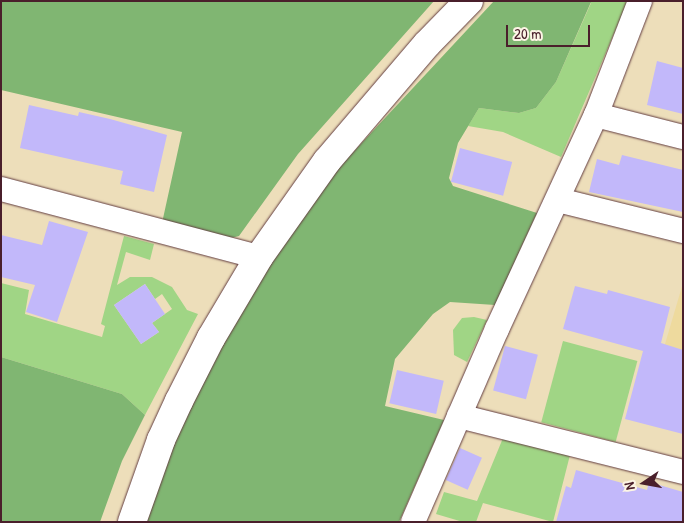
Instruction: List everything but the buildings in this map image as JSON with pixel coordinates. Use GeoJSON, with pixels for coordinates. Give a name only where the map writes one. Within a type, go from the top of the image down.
{"type":"FeatureCollection","features":[{"type":"Feature","properties":{"kind":"street"},"geometry":{"type":"LineString","coordinates":[[132,522],[161,440],[179,401],[211,338],[259,257],[327,161],[427,44],[469,1]]}},
{"type":"Feature","properties":{"kind":"street"},"geometry":{"type":"LineString","coordinates":[[413,522],[459,416],[596,115],[640,1]]}},
{"type":"Feature","properties":{"kind":"street"},"geometry":{"type":"LineString","coordinates":[[596,115],[683,137]]}},
{"type":"Feature","properties":{"kind":"street"},"geometry":{"type":"LineString","coordinates":[[1,189],[259,257]]}},
{"type":"Feature","properties":{"kind":"street"},"geometry":{"type":"LineString","coordinates":[[558,200],[683,231]]}},
{"type":"Feature","properties":{"kind":"street"},"geometry":{"type":"LineString","coordinates":[[459,416],[683,472]]}},
{"type":"Feature","properties":{"kind":"green space"},"geometry":{"type":"Polygon","coordinates":[[[1,1],[434,1],[298,154],[239,236],[227,239],[162,223],[182,132],[1,90],[1,1]]]}},
{"type":"Feature","properties":{"kind":"green space"},"geometry":{"type":"Polygon","coordinates":[[[494,1],[591,2],[556,82],[536,108],[519,113],[479,108],[458,143],[449,178],[453,186],[537,213],[495,305],[450,302],[433,314],[395,359],[385,406],[444,420],[399,522],[145,522],[162,464],[253,282],[317,191],[494,1]]]}},
{"type":"Feature","properties":{"kind":"green space"},"geometry":{"type":"Polygon","coordinates":[[[588,1],[628,1],[561,157],[503,132],[468,126],[479,108],[519,113],[536,108],[556,82],[591,3],[588,1]]]}},
{"type":"Feature","properties":{"kind":"green space"},"geometry":{"type":"Polygon","coordinates":[[[124,236],[154,244],[150,260],[126,252],[117,285],[130,277],[152,277],[172,287],[187,310],[198,314],[145,415],[122,394],[1,357],[1,283],[29,290],[25,314],[102,337],[105,326],[101,324],[124,236]],[[145,284],[114,305],[141,344],[159,332],[152,323],[172,309],[162,294],[155,299],[145,284]]]}},
{"type":"Feature","properties":{"kind":"green space"},"geometry":{"type":"Polygon","coordinates":[[[474,317],[487,320],[467,362],[454,355],[453,330],[462,318],[474,317]]]}},
{"type":"Feature","properties":{"kind":"green space"},"geometry":{"type":"Polygon","coordinates":[[[563,341],[637,361],[616,442],[541,422],[563,341]]]}},
{"type":"Feature","properties":{"kind":"green space"},"geometry":{"type":"Polygon","coordinates":[[[1,357],[122,394],[145,415],[122,461],[100,522],[1,522],[1,357]]]}},
{"type":"Feature","properties":{"kind":"green space"},"geometry":{"type":"Polygon","coordinates":[[[503,438],[570,455],[553,522],[483,503],[476,522],[463,522],[436,514],[444,492],[477,501],[503,438]]]}},
{"type":"Feature","properties":{"kind":"sand"},"geometry":{"type":"Polygon","coordinates":[[[683,283],[683,367],[660,361],[683,283]]]}}]}
